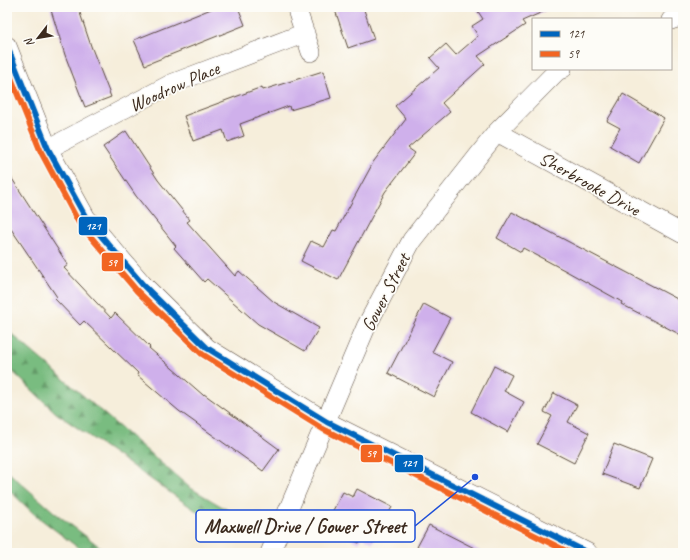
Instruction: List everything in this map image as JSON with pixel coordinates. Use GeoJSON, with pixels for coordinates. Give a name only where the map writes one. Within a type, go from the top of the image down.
{"type":"FeatureCollection","features":[{"type":"Feature","properties":{"kind":"street"},"geometry":{"type":"LineString","coordinates":[[298,13],[311,52]]}},
{"type":"Feature","properties":{"kind":"street"},"geometry":{"type":"LineString","coordinates":[[672,20],[683,16]]}},
{"type":"Feature","properties":{"kind":"street","name":"Woodrow Place"},"geometry":{"type":"LineString","coordinates":[[48,149],[171,84],[305,33]]}},
{"type":"Feature","properties":{"kind":"street"},"geometry":{"type":"LineString","coordinates":[[7,46],[48,149],[86,218],[154,296],[207,348],[327,422],[588,553]]}},
{"type":"Feature","properties":{"kind":"street","name":"Gower Street"},"geometry":{"type":"LineString","coordinates":[[270,553],[327,422],[366,327],[412,240],[497,132],[560,70]]}},
{"type":"Feature","properties":{"kind":"street","name":"Sherbrooke Drive"},"geometry":{"type":"LineString","coordinates":[[497,132],[683,234]]}},
{"type":"Feature","properties":{"kind":"green space"},"geometry":{"type":"Polygon","coordinates":[[[7,330],[189,487],[246,521],[238,540],[56,413],[7,366],[7,330]]]}},
{"type":"Feature","properties":{"kind":"green space"},"geometry":{"type":"Polygon","coordinates":[[[7,471],[54,512],[108,553],[85,553],[34,514],[7,488],[7,471]]]}},
{"type":"Feature","properties":{"kind":"building"},"geometry":{"type":"Polygon","coordinates":[[[50,7],[78,7],[91,46],[111,97],[85,107],[65,55],[50,7]]]}},
{"type":"Feature","properties":{"kind":"building"},"geometry":{"type":"Polygon","coordinates":[[[216,7],[238,7],[245,25],[145,65],[134,40],[216,7]]]}},
{"type":"Feature","properties":{"kind":"building"},"geometry":{"type":"Polygon","coordinates":[[[334,7],[363,7],[374,39],[348,48],[334,7]]]}},
{"type":"Feature","properties":{"kind":"building"},"geometry":{"type":"Polygon","coordinates":[[[475,7],[554,7],[522,21],[525,25],[478,56],[485,64],[442,103],[450,112],[408,148],[415,153],[385,192],[338,280],[301,261],[311,241],[324,247],[333,230],[336,231],[374,161],[406,119],[395,106],[439,68],[430,58],[446,44],[456,55],[478,36],[472,26],[483,19],[475,7]]]}},
{"type":"Feature","properties":{"kind":"building"},"geometry":{"type":"Polygon","coordinates":[[[323,71],[331,98],[290,110],[289,106],[240,124],[244,136],[227,142],[223,130],[193,141],[184,116],[262,87],[263,90],[323,71]]]}},
{"type":"Feature","properties":{"kind":"building"},"geometry":{"type":"Polygon","coordinates":[[[623,94],[664,118],[639,163],[610,146],[620,128],[607,121],[623,94]]]}},
{"type":"Feature","properties":{"kind":"building"},"geometry":{"type":"Polygon","coordinates":[[[126,131],[158,180],[190,220],[187,222],[235,276],[239,271],[274,302],[319,328],[305,351],[258,324],[207,279],[204,282],[174,248],[176,246],[136,196],[103,147],[126,131]]]}},
{"type":"Feature","properties":{"kind":"building"},"geometry":{"type":"Polygon","coordinates":[[[7,171],[68,265],[64,268],[111,318],[115,313],[150,347],[149,348],[203,395],[204,394],[279,449],[263,471],[179,411],[137,375],[138,373],[84,321],[80,325],[55,299],[57,297],[7,223],[7,171]]]}},
{"type":"Feature","properties":{"kind":"building"},"geometry":{"type":"Polygon","coordinates":[[[512,212],[683,302],[683,336],[621,304],[622,302],[523,248],[521,252],[497,238],[512,212]]]}},
{"type":"Feature","properties":{"kind":"building"},"geometry":{"type":"Polygon","coordinates":[[[424,304],[450,318],[432,352],[452,362],[434,397],[388,373],[424,304]]]}},
{"type":"Feature","properties":{"kind":"building"},"geometry":{"type":"Polygon","coordinates":[[[494,366],[512,375],[504,391],[524,402],[508,432],[471,412],[494,366]]]}},
{"type":"Feature","properties":{"kind":"building"},"geometry":{"type":"Polygon","coordinates":[[[554,393],[577,405],[568,422],[589,433],[574,463],[537,444],[552,416],[544,412],[554,393]]]}},
{"type":"Feature","properties":{"kind":"building"},"geometry":{"type":"Polygon","coordinates":[[[614,444],[652,459],[640,488],[602,474],[614,444]]]}},
{"type":"Feature","properties":{"kind":"building"},"geometry":{"type":"Polygon","coordinates":[[[357,489],[392,507],[373,543],[362,537],[359,543],[325,525],[343,492],[353,497],[357,489]]]}},
{"type":"Feature","properties":{"kind":"building"},"geometry":{"type":"Polygon","coordinates":[[[429,525],[484,553],[428,553],[417,547],[429,525]]]}},
{"type":"Feature","properties":{"kind":"transit line","name":"121"},"geometry":{"type":"LineString","coordinates":[[7,46],[48,149],[86,218],[143,285],[207,348],[327,422],[588,553]]}},
{"type":"Feature","properties":{"kind":"transit line","name":"59"},"geometry":{"type":"LineString","coordinates":[[7,68],[41,152],[79,223],[137,291],[202,354],[323,429],[570,553]]}},
{"type":"Feature","properties":{"kind":"place","name":"Maxwell Drive / Gower Street"},"geometry":{"type":"Point","coordinates":[475,477]}}]}
